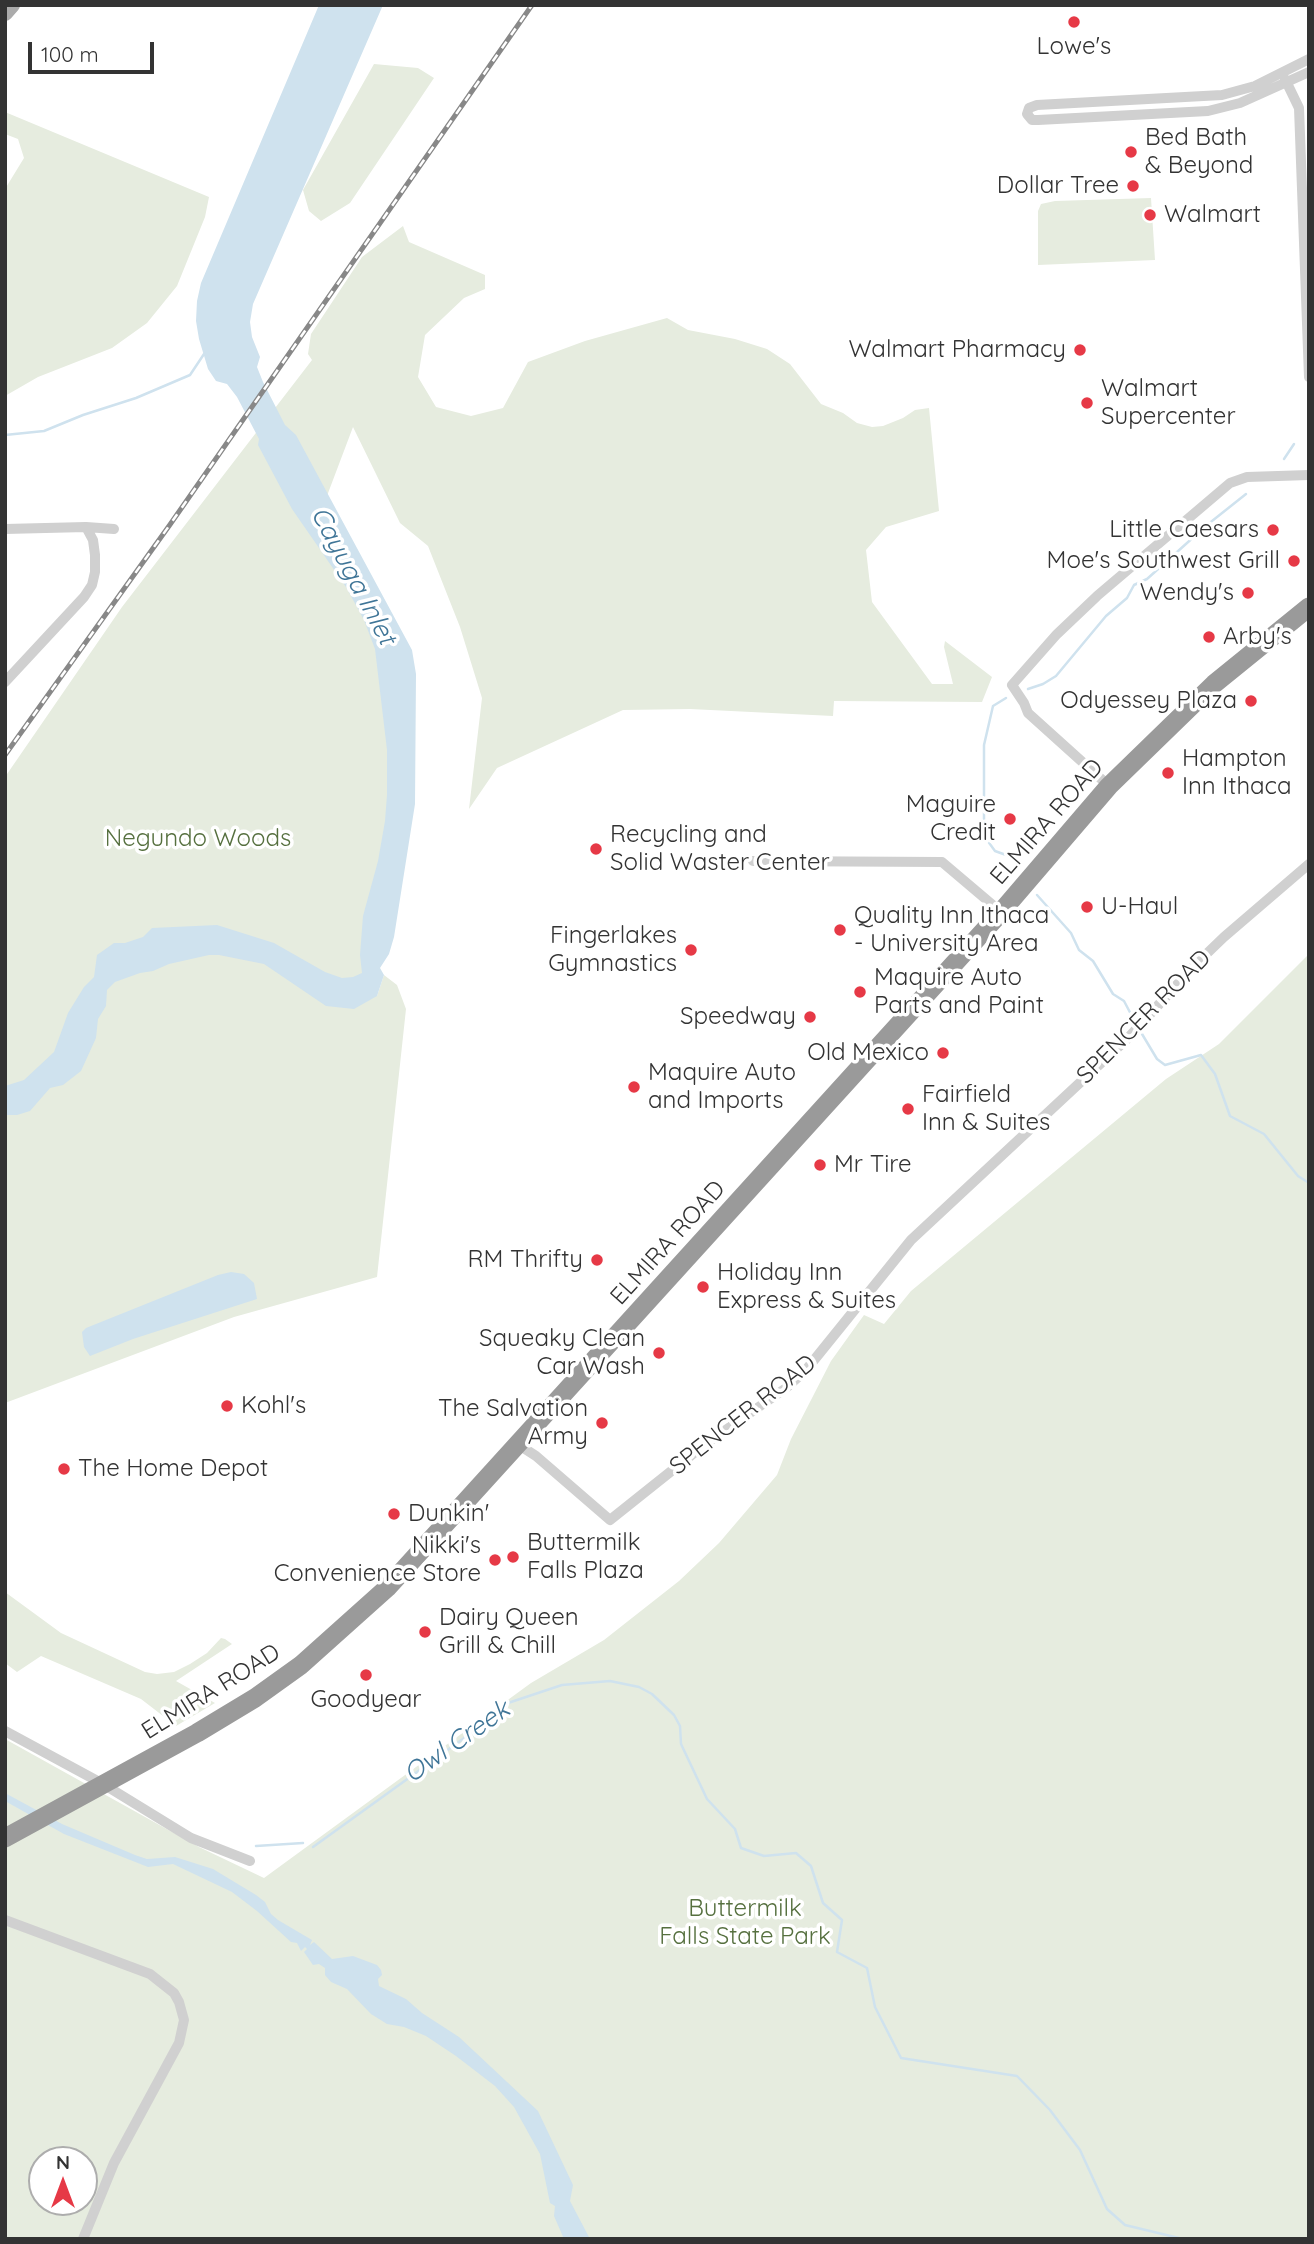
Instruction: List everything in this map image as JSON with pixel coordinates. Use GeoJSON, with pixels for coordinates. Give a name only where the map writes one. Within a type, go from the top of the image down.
{"type":"FeatureCollection","features":[{"type":"Feature","properties":{"kind":"highway","name":"ELMIRA ROAD"},"geometry":{"type":"LineString","coordinates":[[5,1838],[243,1705],[301,1665],[387,1588],[1001,912],[1109,786],[1214,684],[1309,607]]}},
{"type":"Feature","properties":{"kind":"main road"},"geometry":{"type":"LineString","coordinates":[[5,13],[12,5]]}},
{"type":"Feature","properties":{"kind":"street"},"geometry":{"type":"LineString","coordinates":[[1309,60],[1284,78],[1240,103],[1192,113],[1038,120],[1032,120],[1027,114],[1030,108],[1037,105],[1222,95],[1284,78],[1309,72]]}},
{"type":"Feature","properties":{"kind":"street"},"geometry":{"type":"LineString","coordinates":[[1284,78],[1299,108],[1309,377]]}},
{"type":"Feature","properties":{"kind":"street"},"geometry":{"type":"LineString","coordinates":[[1109,786],[1028,713],[1012,685],[1057,634],[1097,596],[1230,483],[1247,477],[1309,475]]}},
{"type":"Feature","properties":{"kind":"street"},"geometry":{"type":"LineString","coordinates":[[5,682],[92,585],[95,555],[93,540],[86,527]]}},
{"type":"Feature","properties":{"kind":"street"},"geometry":{"type":"LineString","coordinates":[[5,529],[114,529]]}},
{"type":"Feature","properties":{"kind":"street"},"geometry":{"type":"LineString","coordinates":[[753,861],[942,863],[1001,912]]}},
{"type":"Feature","properties":{"kind":"street","name":"SPENCER ROAD"},"geometry":{"type":"LineString","coordinates":[[519,1445],[536,1456],[610,1520],[704,1445],[786,1388],[806,1370],[911,1240],[1129,1037],[1215,946],[1309,864]]}},
{"type":"Feature","properties":{"kind":"street"},"geometry":{"type":"LineString","coordinates":[[5,1731],[103,1784],[191,1838],[250,1861]]}},
{"type":"Feature","properties":{"kind":"street"},"geometry":{"type":"LineString","coordinates":[[5,1920],[150,1974],[167,1986],[179,2001],[184,2020],[179,2043],[114,2163],[83,2239]]}},
{"type":"Feature","properties":{"kind":"green space"},"geometry":{"type":"Polygon","coordinates":[[[374,64],[418,68],[434,78],[350,203],[321,221],[309,211],[303,190],[374,64]]]}},
{"type":"Feature","properties":{"kind":"green space"},"geometry":{"type":"Polygon","coordinates":[[[5,112],[209,197],[205,217],[177,286],[147,323],[112,348],[38,377],[5,396],[5,189],[24,158],[18,139],[5,134],[5,112]]]}},
{"type":"Feature","properties":{"kind":"green space"},"geometry":{"type":"Polygon","coordinates":[[[1151,198],[1155,260],[1038,265],[1038,211],[1041,204],[1055,201],[1151,198]]]}},
{"type":"Feature","properties":{"kind":"green space","name":"Negundo Woods"},"geometry":{"type":"Polygon","coordinates":[[[403,226],[409,242],[485,275],[485,289],[464,298],[425,335],[418,377],[436,407],[471,416],[503,408],[528,362],[585,341],[667,318],[688,330],[735,339],[767,349],[790,364],[821,404],[843,413],[857,423],[872,427],[883,426],[915,410],[929,408],[939,511],[886,527],[866,550],[872,602],[932,684],[953,684],[945,641],[992,677],[982,702],[834,701],[833,716],[690,709],[623,710],[497,768],[469,809],[482,698],[460,627],[428,546],[400,523],[353,427],[319,517],[394,647],[388,881],[377,996],[384,975],[397,985],[406,1009],[377,1277],[234,1317],[5,1403],[5,777],[122,607],[312,360],[308,354],[311,334],[362,257],[403,226]]]}},
{"type":"Feature","properties":{"kind":"green space","name":"Buttermilk Falls State Park"},"geometry":{"type":"Polygon","coordinates":[[[1309,954],[1309,2239],[5,2239],[5,1739],[199,1847],[264,1878],[531,1683],[604,1640],[679,1581],[719,1543],[777,1475],[791,1439],[831,1361],[864,1315],[884,1324],[911,1291],[1166,1079],[1219,1044],[1309,954]]]}},
{"type":"Feature","properties":{"kind":"green space"},"geometry":{"type":"Polygon","coordinates":[[[5,1592],[61,1633],[145,1672],[174,1672],[207,1653],[221,1638],[225,1639],[232,1644],[176,1681],[215,1703],[176,1726],[141,1699],[41,1656],[17,1672],[5,1663],[5,1592]]]}},
{"type":"Feature","properties":{"kind":"water","name":"Cayuga Inlet"},"geometry":{"type":"Polygon","coordinates":[[[319,5],[383,5],[253,304],[250,322],[252,337],[260,357],[257,367],[263,382],[285,425],[296,435],[412,650],[416,674],[415,804],[394,937],[389,954],[380,968],[384,975],[377,996],[354,1009],[326,1006],[264,964],[219,955],[169,964],[115,982],[107,990],[106,1006],[98,1019],[96,1038],[81,1071],[63,1085],[50,1088],[30,1111],[5,1115],[5,1086],[24,1080],[54,1052],[68,1013],[84,987],[94,977],[97,955],[114,943],[125,943],[143,937],[152,928],[217,925],[274,943],[325,972],[342,978],[362,973],[360,955],[363,916],[378,861],[387,795],[387,750],[375,649],[364,620],[346,587],[292,509],[258,445],[259,439],[237,397],[227,384],[216,381],[208,369],[196,321],[201,283],[319,5]]]}},
{"type":"Feature","properties":{"kind":"water"},"geometry":{"type":"Polygon","coordinates":[[[231,1272],[244,1274],[254,1283],[257,1299],[133,1339],[90,1356],[84,1347],[82,1332],[86,1328],[231,1272]]]}},
{"type":"Feature","properties":{"kind":"water"},"geometry":{"type":"Polygon","coordinates":[[[5,1793],[62,1824],[135,1855],[147,1859],[175,1857],[213,1869],[256,1895],[265,1902],[271,1914],[278,1920],[312,1940],[310,1945],[314,1942],[332,1959],[353,1956],[377,1965],[382,1975],[378,1979],[379,1986],[406,1999],[459,2037],[538,2111],[573,2185],[570,2201],[590,2239],[564,2239],[554,2216],[555,2206],[550,2203],[540,2154],[514,2107],[495,2086],[456,2056],[426,2036],[404,2027],[387,2024],[371,2014],[347,1989],[331,1982],[325,1975],[325,1968],[319,1964],[313,1965],[304,1952],[307,1949],[305,1947],[301,1951],[297,1943],[291,1942],[232,1892],[173,1864],[148,1867],[64,1834],[5,1801],[5,1793]]]}},
{"type":"Feature","properties":{"kind":"waterway"},"geometry":{"type":"LineString","coordinates":[[5,435],[44,431],[136,398],[190,375],[204,354]]}},
{"type":"Feature","properties":{"kind":"waterway"},"geometry":{"type":"LineString","coordinates":[[1284,459],[1294,444]]}},
{"type":"Feature","properties":{"kind":"waterway"},"geometry":{"type":"LineString","coordinates":[[1028,689],[1056,676],[1106,616],[1127,598],[1134,585],[1147,579],[1246,494]]}},
{"type":"Feature","properties":{"kind":"waterway"},"geometry":{"type":"LineString","coordinates":[[1006,698],[993,706],[984,745],[984,832],[995,851],[1017,859]]}},
{"type":"Feature","properties":{"kind":"waterway"},"geometry":{"type":"LineString","coordinates":[[1037,895],[1071,933],[1079,950],[1093,961],[1113,994],[1124,1001],[1134,1020]]}},
{"type":"Feature","properties":{"kind":"waterway"},"geometry":{"type":"LineString","coordinates":[[1142,1034],[1157,1059],[1165,1065],[1201,1055],[1215,1074],[1230,1116],[1264,1134],[1298,1176],[1309,1183]]}},
{"type":"Feature","properties":{"kind":"waterway","name":"Owl Creek"},"geometry":{"type":"LineString","coordinates":[[313,1847],[467,1736],[505,1704],[562,1685],[610,1681],[639,1687],[652,1694],[674,1715],[680,1726],[681,1744],[707,1799],[735,1829],[741,1848],[764,1856],[796,1853],[811,1866],[823,1903],[842,1920],[837,1952],[867,1968],[875,2007],[901,2058],[1017,2076],[1050,2110],[1080,2150],[1107,2209],[1125,2225],[1183,2239]]}},
{"type":"Feature","properties":{"kind":"waterway","name":"Owl Creek"},"geometry":{"type":"LineString","coordinates":[[256,1846],[303,1843]]}},
{"type":"Feature","properties":{"kind":"railway"},"geometry":{"type":"LineString","coordinates":[[5,755],[169,526],[532,5]]}},
{"type":"Feature","properties":{"kind":"place","name":"Lowe's"},"geometry":{"type":"Point","coordinates":[1074,22]}},
{"type":"Feature","properties":{"kind":"place","name":"Bed Bath & Beyond"},"geometry":{"type":"Point","coordinates":[1131,152]}},
{"type":"Feature","properties":{"kind":"place","name":"Dollar Tree"},"geometry":{"type":"Point","coordinates":[1133,186]}},
{"type":"Feature","properties":{"kind":"place","name":"Walmart"},"geometry":{"type":"Point","coordinates":[1150,215]}},
{"type":"Feature","properties":{"kind":"place","name":"Walmart Pharmacy"},"geometry":{"type":"Point","coordinates":[1080,350]}},
{"type":"Feature","properties":{"kind":"place","name":"Walmart Supercenter"},"geometry":{"type":"Point","coordinates":[1087,403]}},
{"type":"Feature","properties":{"kind":"place","name":"Little Caesars"},"geometry":{"type":"Point","coordinates":[1273,530]}},
{"type":"Feature","properties":{"kind":"place","name":"Moe's Southwest Grill"},"geometry":{"type":"Point","coordinates":[1294,561]}},
{"type":"Feature","properties":{"kind":"place","name":"Wendy's"},"geometry":{"type":"Point","coordinates":[1248,593]}},
{"type":"Feature","properties":{"kind":"place","name":"Arby's"},"geometry":{"type":"Point","coordinates":[1209,637]}},
{"type":"Feature","properties":{"kind":"place","name":"Odyessey Plaza"},"geometry":{"type":"Point","coordinates":[1251,701]}},
{"type":"Feature","properties":{"kind":"place","name":"Hampton Inn Ithaca"},"geometry":{"type":"Point","coordinates":[1168,773]}},
{"type":"Feature","properties":{"kind":"place","name":"Maguire Credit"},"geometry":{"type":"Point","coordinates":[1010,819]}},
{"type":"Feature","properties":{"kind":"place","name":"Recycling and Solid Waster Center"},"geometry":{"type":"Point","coordinates":[596,849]}},
{"type":"Feature","properties":{"kind":"place","name":"U-Haul"},"geometry":{"type":"Point","coordinates":[1087,907]}},
{"type":"Feature","properties":{"kind":"place","name":"Quality Inn Ithaca - University Area"},"geometry":{"type":"Point","coordinates":[840,930]}},
{"type":"Feature","properties":{"kind":"place","name":"Fingerlakes Gymnastics"},"geometry":{"type":"Point","coordinates":[691,950]}},
{"type":"Feature","properties":{"kind":"place","name":"Maquire Auto Parts and Paint"},"geometry":{"type":"Point","coordinates":[860,992]}},
{"type":"Feature","properties":{"kind":"place","name":"Speedway"},"geometry":{"type":"Point","coordinates":[810,1017]}},
{"type":"Feature","properties":{"kind":"place","name":"Old Mexico"},"geometry":{"type":"Point","coordinates":[943,1053]}},
{"type":"Feature","properties":{"kind":"place","name":"Maquire Auto and Imports"},"geometry":{"type":"Point","coordinates":[634,1087]}},
{"type":"Feature","properties":{"kind":"place","name":"Fairfield Inn & Suites"},"geometry":{"type":"Point","coordinates":[908,1109]}},
{"type":"Feature","properties":{"kind":"place","name":"Mr Tire"},"geometry":{"type":"Point","coordinates":[820,1165]}},
{"type":"Feature","properties":{"kind":"place","name":"RM Thrifty"},"geometry":{"type":"Point","coordinates":[597,1260]}},
{"type":"Feature","properties":{"kind":"place","name":"Holiday Inn Express & Suites"},"geometry":{"type":"Point","coordinates":[703,1287]}},
{"type":"Feature","properties":{"kind":"place","name":"Squeaky Clean Car Wash"},"geometry":{"type":"Point","coordinates":[659,1353]}},
{"type":"Feature","properties":{"kind":"place","name":"Kohl's"},"geometry":{"type":"Point","coordinates":[227,1406]}},
{"type":"Feature","properties":{"kind":"place","name":"The Salvation Army"},"geometry":{"type":"Point","coordinates":[602,1423]}},
{"type":"Feature","properties":{"kind":"place","name":"The Home Depot"},"geometry":{"type":"Point","coordinates":[64,1469]}},
{"type":"Feature","properties":{"kind":"place","name":"Dunkin'"},"geometry":{"type":"Point","coordinates":[394,1514]}},
{"type":"Feature","properties":{"kind":"place","name":"Buttermilk Falls Plaza"},"geometry":{"type":"Point","coordinates":[513,1557]}},
{"type":"Feature","properties":{"kind":"place","name":"Nikki's Convenience Store"},"geometry":{"type":"Point","coordinates":[495,1560]}},
{"type":"Feature","properties":{"kind":"place","name":"Dairy Queen Grill & Chill"},"geometry":{"type":"Point","coordinates":[425,1632]}},
{"type":"Feature","properties":{"kind":"place","name":"Goodyear"},"geometry":{"type":"Point","coordinates":[366,1675]}}]}
